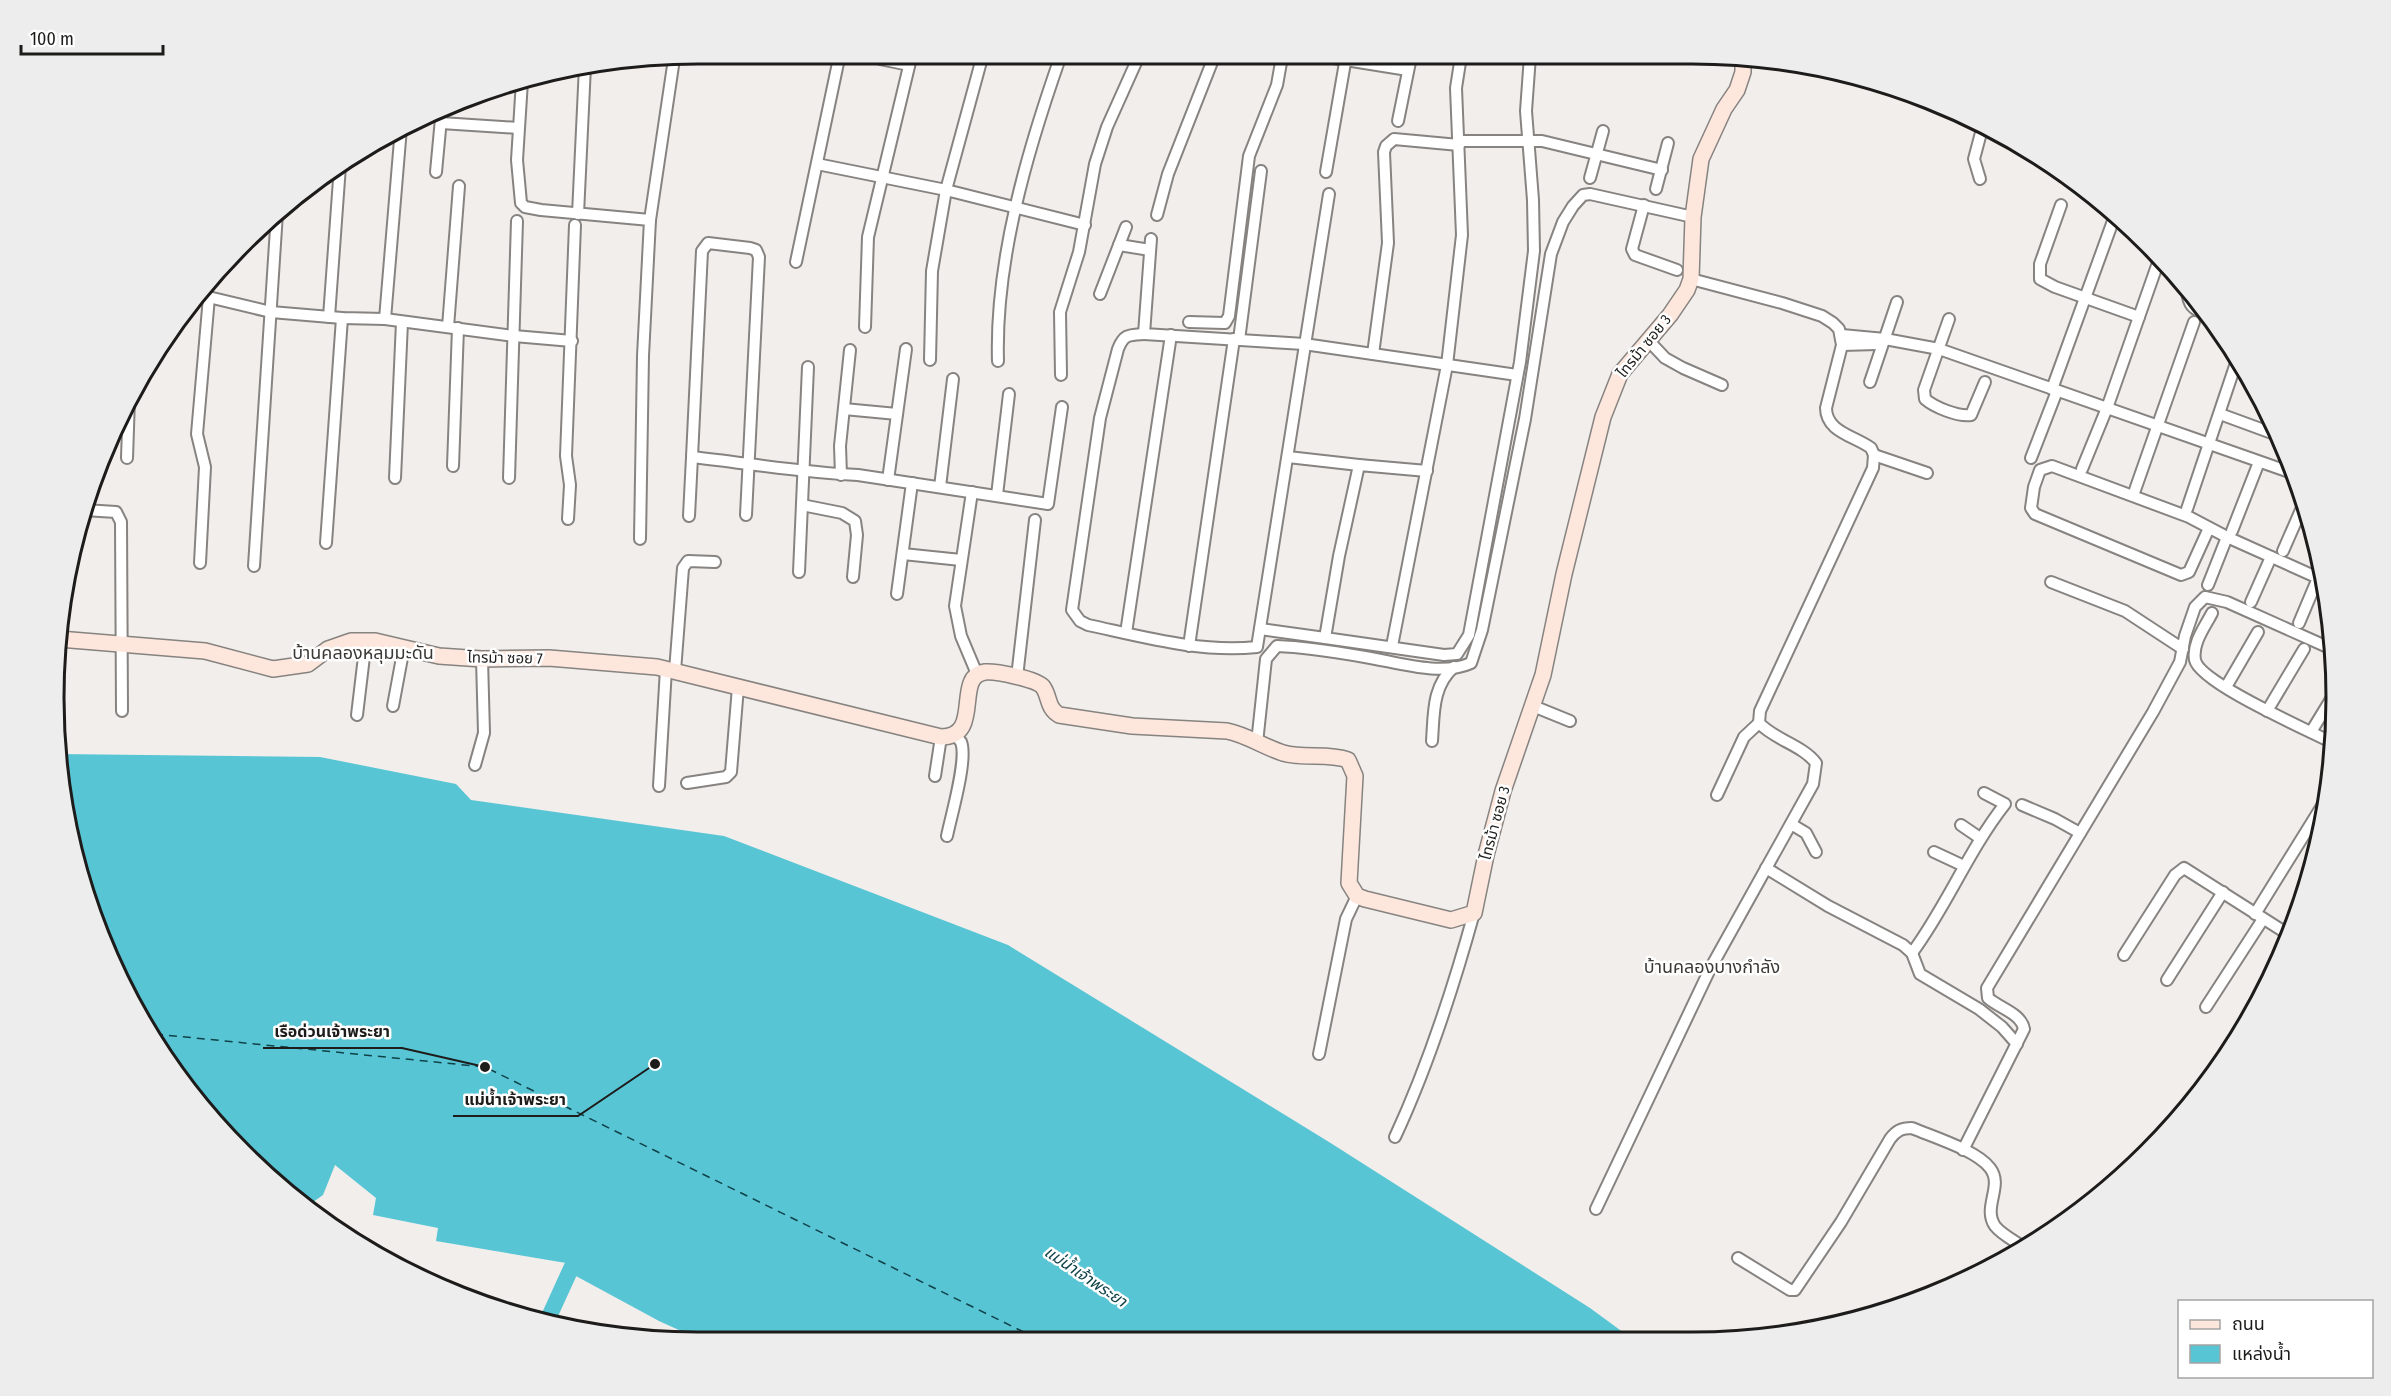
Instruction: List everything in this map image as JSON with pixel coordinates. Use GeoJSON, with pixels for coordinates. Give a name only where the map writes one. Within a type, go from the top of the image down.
{"type":"FeatureCollection","features":[{"type":"Feature","properties":{"kind":"street"},"geometry":{"type":"LineString","coordinates":[[796,262],[838,65]]}},
{"type":"Feature","properties":{"kind":"street"},"geometry":{"type":"LineString","coordinates":[[865,327],[868,237],[909,65]]}},
{"type":"Feature","properties":{"kind":"street"},"geometry":{"type":"LineString","coordinates":[[930,360],[932,271],[946,190],[980,65]]}},
{"type":"Feature","properties":{"kind":"street"},"geometry":{"type":"LineString","coordinates":[[998,361],[997,326],[1000,286],[1033,140],[1058,65]]}},
{"type":"Feature","properties":{"kind":"street"},"geometry":{"type":"LineString","coordinates":[[1060,375],[1060,312],[1085,225],[1095,165],[1107,127],[1135,65]]}},
{"type":"Feature","properties":{"kind":"street"},"geometry":{"type":"LineString","coordinates":[[1157,215],[1168,174],[1211,65]]}},
{"type":"Feature","properties":{"kind":"street"},"geometry":{"type":"LineString","coordinates":[[1189,322],[1219,324],[1225,323],[1229,316],[1249,156],[1277,85],[1281,65]]}},
{"type":"Feature","properties":{"kind":"street"},"geometry":{"type":"LineString","coordinates":[[1326,172],[1345,65]]}},
{"type":"Feature","properties":{"kind":"street"},"geometry":{"type":"LineString","coordinates":[[1382,65],[1408,70]]}},
{"type":"Feature","properties":{"kind":"street"},"geometry":{"type":"LineString","coordinates":[[1398,121],[1409,65]]}},
{"type":"Feature","properties":{"kind":"street"},"geometry":{"type":"LineString","coordinates":[[1392,646],[1447,365],[1462,235],[1456,88],[1460,65]]}},
{"type":"Feature","properties":{"kind":"street"},"geometry":{"type":"LineString","coordinates":[[1260,629],[1444,655],[1457,654],[1469,635],[1517,375],[1534,251],[1527,100],[1529,65]]}},
{"type":"Feature","properties":{"kind":"street"},"geometry":{"type":"LineString","coordinates":[[640,539],[643,356],[650,220],[673,66]]}},
{"type":"Feature","properties":{"kind":"street","name":"ไทรม้า ซอย 3"},"geometry":{"type":"LineString","coordinates":[[1474,913],[1503,791],[1543,675],[1564,574],[1603,417],[1617,378],[1670,315],[1687,290],[1691,279],[1693,217],[1701,159],[1724,109],[1737,90],[1743,67]]}},
{"type":"Feature","properties":{"kind":"street"},"geometry":{"type":"LineString","coordinates":[[568,519],[570,485],[566,456],[584,75]]}},
{"type":"Feature","properties":{"kind":"street"},"geometry":{"type":"LineString","coordinates":[[521,90],[517,160],[521,203],[525,207],[576,219],[650,220]]}},
{"type":"Feature","properties":{"kind":"street"},"geometry":{"type":"LineString","coordinates":[[436,172],[441,120]]}},
{"type":"Feature","properties":{"kind":"street"},"geometry":{"type":"LineString","coordinates":[[441,123],[518,128]]}},
{"type":"Feature","properties":{"kind":"street"},"geometry":{"type":"LineString","coordinates":[[1590,178],[1603,131]]}},
{"type":"Feature","properties":{"kind":"street"},"geometry":{"type":"LineString","coordinates":[[1980,179],[1974,159],[1981,134]]}},
{"type":"Feature","properties":{"kind":"street"},"geometry":{"type":"LineString","coordinates":[[385,319],[400,139]]}},
{"type":"Feature","properties":{"kind":"street"},"geometry":{"type":"LineString","coordinates":[[1373,354],[1388,243],[1384,152],[1386,146],[1394,139],[1459,143],[1542,141],[1662,170]]}},
{"type":"Feature","properties":{"kind":"street"},"geometry":{"type":"LineString","coordinates":[[1656,189],[1668,143]]}},
{"type":"Feature","properties":{"kind":"street"},"geometry":{"type":"LineString","coordinates":[[817,164],[946,190],[1085,225]]}},
{"type":"Feature","properties":{"kind":"street"},"geometry":{"type":"LineString","coordinates":[[1189,646],[1261,171]]}},
{"type":"Feature","properties":{"kind":"street"},"geometry":{"type":"LineString","coordinates":[[329,317],[339,176]]}},
{"type":"Feature","properties":{"kind":"street"},"geometry":{"type":"LineString","coordinates":[[453,466],[453,328],[459,186]]}},
{"type":"Feature","properties":{"kind":"street"},"geometry":{"type":"LineString","coordinates":[[1329,194],[1305,344],[1288,457],[1257,647],[1232,649],[1189,646],[1088,626],[1080,621],[1072,610],[1100,418],[1118,349],[1122,338],[1126,335],[1171,335],[1305,344],[1517,375]]}},
{"type":"Feature","properties":{"kind":"street"},"geometry":{"type":"LineString","coordinates":[[1257,743],[1266,659],[1277,646],[1319,650],[1420,667],[1454,668],[1471,663],[1482,630],[1525,420],[1551,254],[1563,222],[1583,195],[1590,194],[1693,217]]}},
{"type":"Feature","properties":{"kind":"street"},"geometry":{"type":"LineString","coordinates":[[1644,205],[1632,249],[1635,255],[1677,270]]}},
{"type":"Feature","properties":{"kind":"street"},"geometry":{"type":"LineString","coordinates":[[2061,205],[2040,264],[2040,279],[2055,287],[2139,317]]}},
{"type":"Feature","properties":{"kind":"street"},"geometry":{"type":"LineString","coordinates":[[509,478],[517,220]]}},
{"type":"Feature","properties":{"kind":"street"},"geometry":{"type":"LineString","coordinates":[[2031,458],[2112,223]]}},
{"type":"Feature","properties":{"kind":"street"},"geometry":{"type":"LineString","coordinates":[[254,566],[276,226]]}},
{"type":"Feature","properties":{"kind":"street"},"geometry":{"type":"LineString","coordinates":[[1100,294],[1126,228]]}},
{"type":"Feature","properties":{"kind":"street"},"geometry":{"type":"LineString","coordinates":[[689,516],[702,251],[708,243],[750,248],[756,250],[759,257],[746,515]]}},
{"type":"Feature","properties":{"kind":"street"},"geometry":{"type":"LineString","coordinates":[[1119,245],[1151,244],[1144,334]]}},
{"type":"Feature","properties":{"kind":"street"},"geometry":{"type":"LineString","coordinates":[[2082,470],[2107,408],[2157,267]]}},
{"type":"Feature","properties":{"kind":"street"},"geometry":{"type":"LineString","coordinates":[[1691,279],[1782,303],[1822,316],[1833,323],[1842,340],[1826,408],[1826,417],[1830,424],[1871,448],[1874,455],[1873,468],[1760,711],[1759,723],[1744,737],[1717,795]]}},
{"type":"Feature","properties":{"kind":"street"},"geometry":{"type":"LineString","coordinates":[[208,297],[271,312],[385,319],[514,336],[572,340]]}},
{"type":"Feature","properties":{"kind":"street"},"geometry":{"type":"LineString","coordinates":[[200,563],[205,467],[196,434],[204,302]]}},
{"type":"Feature","properties":{"kind":"street"},"geometry":{"type":"LineString","coordinates":[[1870,382],[1888,342],[1897,302]]}},
{"type":"Feature","properties":{"kind":"street"},"geometry":{"type":"LineString","coordinates":[[326,543],[342,318]]}},
{"type":"Feature","properties":{"kind":"street"},"geometry":{"type":"LineString","coordinates":[[1950,319],[1923,395],[1928,402],[1966,416],[1971,415],[1985,382]]}},
{"type":"Feature","properties":{"kind":"street"},"geometry":{"type":"LineString","coordinates":[[395,478],[402,322]]}},
{"type":"Feature","properties":{"kind":"street"},"geometry":{"type":"LineString","coordinates":[[2135,490],[2194,322]]}},
{"type":"Feature","properties":{"kind":"street"},"geometry":{"type":"LineString","coordinates":[[1125,633],[1171,335]]}},
{"type":"Feature","properties":{"kind":"street"},"geometry":{"type":"LineString","coordinates":[[1648,340],[1665,358],[1722,385]]}},
{"type":"Feature","properties":{"kind":"street"},"geometry":{"type":"LineString","coordinates":[[1842,340],[1888,342],[1939,349],[2284,470]]}},
{"type":"Feature","properties":{"kind":"street"},"geometry":{"type":"LineString","coordinates":[[888,480],[906,349]]}},
{"type":"Feature","properties":{"kind":"street"},"geometry":{"type":"LineString","coordinates":[[841,475],[840,446],[850,350]]}},
{"type":"Feature","properties":{"kind":"street"},"geometry":{"type":"LineString","coordinates":[[799,572],[808,367]]}},
{"type":"Feature","properties":{"kind":"street"},"geometry":{"type":"LineString","coordinates":[[2187,509],[2234,369]]}},
{"type":"Feature","properties":{"kind":"street"},"geometry":{"type":"LineString","coordinates":[[940,488],[953,379]]}},
{"type":"Feature","properties":{"kind":"street"},"geometry":{"type":"LineString","coordinates":[[997,495],[1009,394]]}},
{"type":"Feature","properties":{"kind":"street"},"geometry":{"type":"LineString","coordinates":[[692,457],[912,483],[1048,504],[1062,407]]}},
{"type":"Feature","properties":{"kind":"street"},"geometry":{"type":"LineString","coordinates":[[844,409],[897,414]]}},
{"type":"Feature","properties":{"kind":"street"},"geometry":{"type":"LineString","coordinates":[[2220,414],[2265,427]]}},
{"type":"Feature","properties":{"kind":"street"},"geometry":{"type":"LineString","coordinates":[[126,458],[128,423]]}},
{"type":"Feature","properties":{"kind":"street"},"geometry":{"type":"LineString","coordinates":[[1874,455],[1927,473]]}},
{"type":"Feature","properties":{"kind":"street"},"geometry":{"type":"LineString","coordinates":[[1288,457],[1427,471]]}},
{"type":"Feature","properties":{"kind":"street"},"geometry":{"type":"LineString","coordinates":[[2208,585],[2259,462]]}},
{"type":"Feature","properties":{"kind":"street"},"geometry":{"type":"LineString","coordinates":[[1325,638],[1339,556],[1359,465]]}},
{"type":"Feature","properties":{"kind":"street"},"geometry":{"type":"LineString","coordinates":[[2209,528],[2189,573],[2184,575],[2038,516],[2032,511],[2031,502],[2037,476],[2044,467],[2052,466],[2144,500],[2209,528],[2230,534],[2271,557],[2314,577]]}},
{"type":"Feature","properties":{"kind":"street"},"geometry":{"type":"LineString","coordinates":[[897,594],[912,483]]}},
{"type":"Feature","properties":{"kind":"street"},"geometry":{"type":"LineString","coordinates":[[972,492],[956,599],[957,624],[977,674]]}},
{"type":"Feature","properties":{"kind":"street"},"geometry":{"type":"LineString","coordinates":[[802,505],[842,513],[855,521],[857,535],[854,577]]}},
{"type":"Feature","properties":{"kind":"street"},"geometry":{"type":"LineString","coordinates":[[93,510],[110,510],[119,516],[122,711]]}},
{"type":"Feature","properties":{"kind":"street"},"geometry":{"type":"LineString","coordinates":[[2283,551],[2299,515]]}},
{"type":"Feature","properties":{"kind":"street"},"geometry":{"type":"LineString","coordinates":[[1017,677],[1035,520]]}},
{"type":"Feature","properties":{"kind":"street"},"geometry":{"type":"LineString","coordinates":[[903,554],[961,560]]}},
{"type":"Feature","properties":{"kind":"street"},"geometry":{"type":"LineString","coordinates":[[2251,602],[2271,557]]}},
{"type":"Feature","properties":{"kind":"street"},"geometry":{"type":"LineString","coordinates":[[659,786],[683,568],[688,561],[715,562]]}},
{"type":"Feature","properties":{"kind":"street"},"geometry":{"type":"LineString","coordinates":[[2051,582],[2126,611],[2183,649]]}},
{"type":"Feature","properties":{"kind":"street"},"geometry":{"type":"LineString","coordinates":[[2299,623],[2317,590]]}},
{"type":"Feature","properties":{"kind":"street"},"geometry":{"type":"LineString","coordinates":[[1963,1150],[2024,1029],[2022,1022],[1988,998],[1987,988],[2153,712],[2180,662],[2185,636],[2199,600],[2211,597],[2324,646]]}},
{"type":"Feature","properties":{"kind":"street"},"geometry":{"type":"LineString","coordinates":[[2212,612],[2195,645],[2195,661],[2198,667],[2226,687],[2267,711],[2325,739]]}},
{"type":"Feature","properties":{"kind":"street"},"geometry":{"type":"LineString","coordinates":[[2226,687],[2258,632]]}},
{"type":"Feature","properties":{"kind":"street","name":"ไทรม้า ซอย 7"},"geometry":{"type":"LineString","coordinates":[[68,640],[205,651],[273,669],[308,664],[339,643],[366,640],[439,656],[616,662],[670,670],[847,716],[948,736]]}},
{"type":"Feature","properties":{"kind":"street"},"geometry":{"type":"LineString","coordinates":[[357,715],[366,640]]}},
{"type":"Feature","properties":{"kind":"street"},"geometry":{"type":"LineString","coordinates":[[393,706],[404,647]]}},
{"type":"Feature","properties":{"kind":"street"},"geometry":{"type":"LineString","coordinates":[[2267,711],[2304,649]]}},
{"type":"Feature","properties":{"kind":"street"},"geometry":{"type":"LineString","coordinates":[[475,765],[484,733],[482,659]]}},
{"type":"Feature","properties":{"kind":"street"},"geometry":{"type":"LineString","coordinates":[[1432,741],[1438,687],[1444,676],[1454,668]]}},
{"type":"Feature","properties":{"kind":"street"},"geometry":{"type":"LineString","coordinates":[[935,776],[948,736],[963,726],[970,683],[977,674],[987,671],[1039,683],[1053,711],[1059,715],[1132,726],[1240,733],[1257,743],[1291,755],[1348,760],[1355,776],[1349,883],[1357,896],[1451,920],[1474,913],[1466,948],[1442,1018],[1395,1137]]}},
{"type":"Feature","properties":{"kind":"street"},"geometry":{"type":"LineString","coordinates":[[687,783],[726,777],[731,772],[738,687]]}},
{"type":"Feature","properties":{"kind":"street"},"geometry":{"type":"LineString","coordinates":[[1533,706],[1570,721]]}},
{"type":"Feature","properties":{"kind":"street"},"geometry":{"type":"LineString","coordinates":[[2311,732],[2326,708]]}},
{"type":"Feature","properties":{"kind":"street"},"geometry":{"type":"LineString","coordinates":[[1596,1209],[1710,969],[1813,784],[1816,764],[1811,757],[1767,732],[1759,723]]}},
{"type":"Feature","properties":{"kind":"street"},"geometry":{"type":"LineString","coordinates":[[947,836],[962,761],[961,742],[948,736]]}},
{"type":"Feature","properties":{"kind":"street"},"geometry":{"type":"LineString","coordinates":[[1912,953],[1940,912],[1980,838],[2005,804],[1984,793]]}},
{"type":"Feature","properties":{"kind":"street"},"geometry":{"type":"LineString","coordinates":[[2022,805],[2080,833]]}},
{"type":"Feature","properties":{"kind":"street"},"geometry":{"type":"LineString","coordinates":[[2206,1006],[2314,820]]}},
{"type":"Feature","properties":{"kind":"street"},"geometry":{"type":"LineString","coordinates":[[1791,824],[1806,833],[1816,852]]}},
{"type":"Feature","properties":{"kind":"street"},"geometry":{"type":"LineString","coordinates":[[1961,825],[1980,838]]}},
{"type":"Feature","properties":{"kind":"street"},"geometry":{"type":"LineString","coordinates":[[1934,852],[1964,866]]}},
{"type":"Feature","properties":{"kind":"street"},"geometry":{"type":"LineString","coordinates":[[1766,868],[1842,913],[1895,940],[1912,953],[1920,974],[1979,1009],[2002,1027],[2017,1044]]}},
{"type":"Feature","properties":{"kind":"street"},"geometry":{"type":"LineString","coordinates":[[2124,955],[2181,869],[2189,869],[2282,931]]}},
{"type":"Feature","properties":{"kind":"street"},"geometry":{"type":"LineString","coordinates":[[2166,980],[2223,892]]}},
{"type":"Feature","properties":{"kind":"street"},"geometry":{"type":"LineString","coordinates":[[1319,1054],[1346,919],[1357,896]]}},
{"type":"Feature","properties":{"kind":"street"},"geometry":{"type":"LineString","coordinates":[[1738,1258],[1790,1290],[1795,1290],[1841,1222],[1894,1133],[1912,1128],[1963,1150],[1985,1162],[1992,1169],[1995,1182],[1989,1209],[1990,1217],[1999,1230],[2017,1243]]}},
{"type":"Feature","properties":{"kind":"water"},"geometry":{"type":"Polygon","coordinates":[[[67,754],[320,757],[456,784],[471,800],[724,836],[1008,945],[1329,1142],[1590,1308],[1621,1331],[680,1331],[563,1269],[566,1263],[436,1241],[438,1228],[373,1215],[376,1198],[335,1165],[323,1195],[313,1202],[250,1146],[195,1084],[149,1015],[130,978],[98,902],[77,822],[67,754]]]}},
{"type":"Feature","properties":{"kind":"waterway"},"geometry":{"type":"LineString","coordinates":[[550,1314],[579,1251]]}},
{"type":"Feature","properties":{"kind":"ferry route"},"geometry":{"type":"LineString","coordinates":[[161,1035],[485,1067],[1022,1331]]}},
{"type":"Feature","properties":{"kind":"place","name":"แม่น้ำเจ้าพระยา"},"geometry":{"type":"Point","coordinates":[655,1064]}},
{"type":"Feature","properties":{"kind":"place","name":"เรือด่วนเจ้าพระยา"},"geometry":{"type":"Point","coordinates":[485,1067]}},
{"type":"Feature","properties":{"kind":"district","name":"บ้านคลองหลุมมะดัน"},"geometry":{"type":"Point","coordinates":[363,653]}},
{"type":"Feature","properties":{"kind":"district","name":"บ้านคลองบางกำลัง"},"geometry":{"type":"Point","coordinates":[1712,967]}}]}
